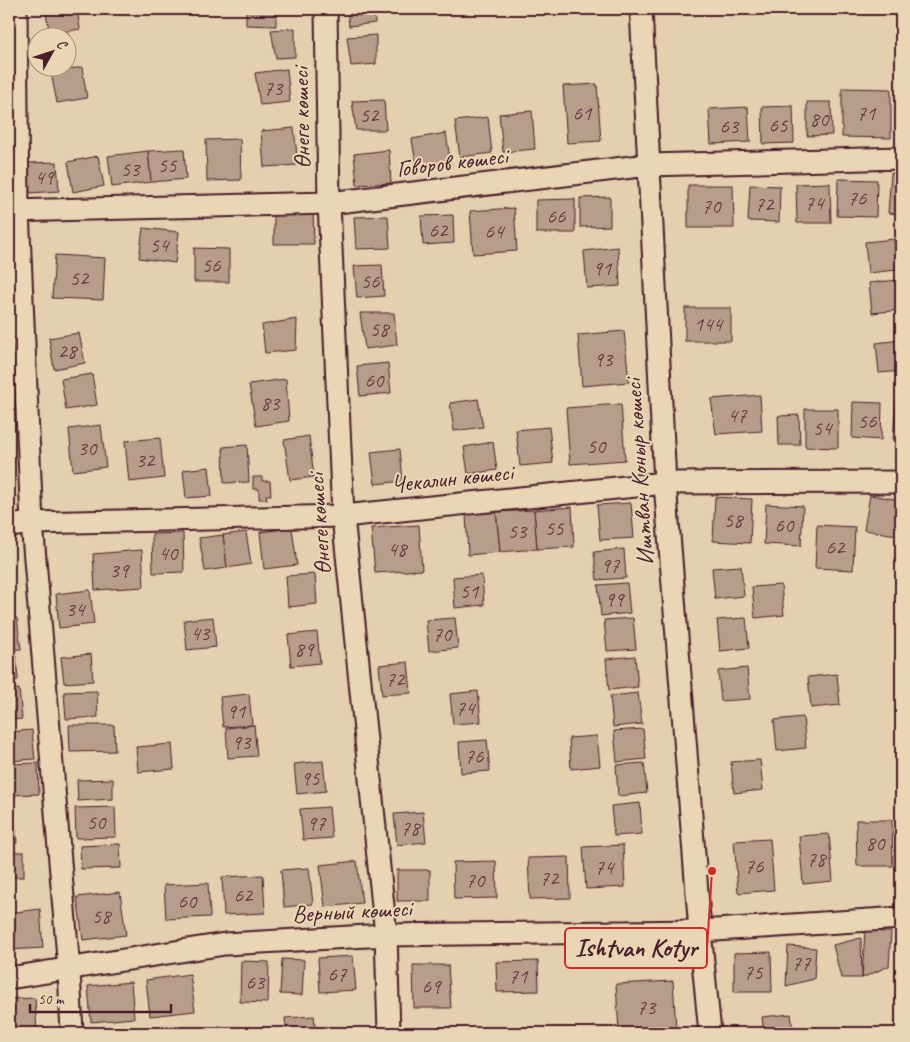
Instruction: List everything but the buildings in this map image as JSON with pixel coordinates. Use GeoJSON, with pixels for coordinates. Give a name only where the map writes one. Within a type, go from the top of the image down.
{"type":"FeatureCollection","features":[{"type":"Feature","properties":{"kind":"street"},"geometry":{"type":"LineString","coordinates":[[16,9],[13,211],[32,523],[69,970],[72,1033]]}},
{"type":"Feature","properties":{"kind":"street","name":"Өнеге көшесі"},"geometry":{"type":"LineString","coordinates":[[326,9],[329,203],[343,516],[386,935],[389,1033]]}},
{"type":"Feature","properties":{"kind":"street","name":"Иштван Коныр көшесі"},"geometry":{"type":"LineString","coordinates":[[641,9],[665,483],[700,931],[710,1033]]}},
{"type":"Feature","properties":{"kind":"street","name":"Говоров көшесі"},"geometry":{"type":"LineString","coordinates":[[13,211],[329,203],[649,165],[901,158]]}},
{"type":"Feature","properties":{"kind":"street","name":"Чекалин көшесі"},"geometry":{"type":"LineString","coordinates":[[9,526],[32,523],[343,516],[665,483],[901,482]]}},
{"type":"Feature","properties":{"kind":"street","name":"Верный көшесі"},"geometry":{"type":"LineString","coordinates":[[9,978],[225,944],[386,935],[700,931],[901,918]]}},
{"type":"Feature","properties":{"kind":"place","name":"Ishtvan Kotyr"},"geometry":{"type":"Point","coordinates":[712,871]}}]}
